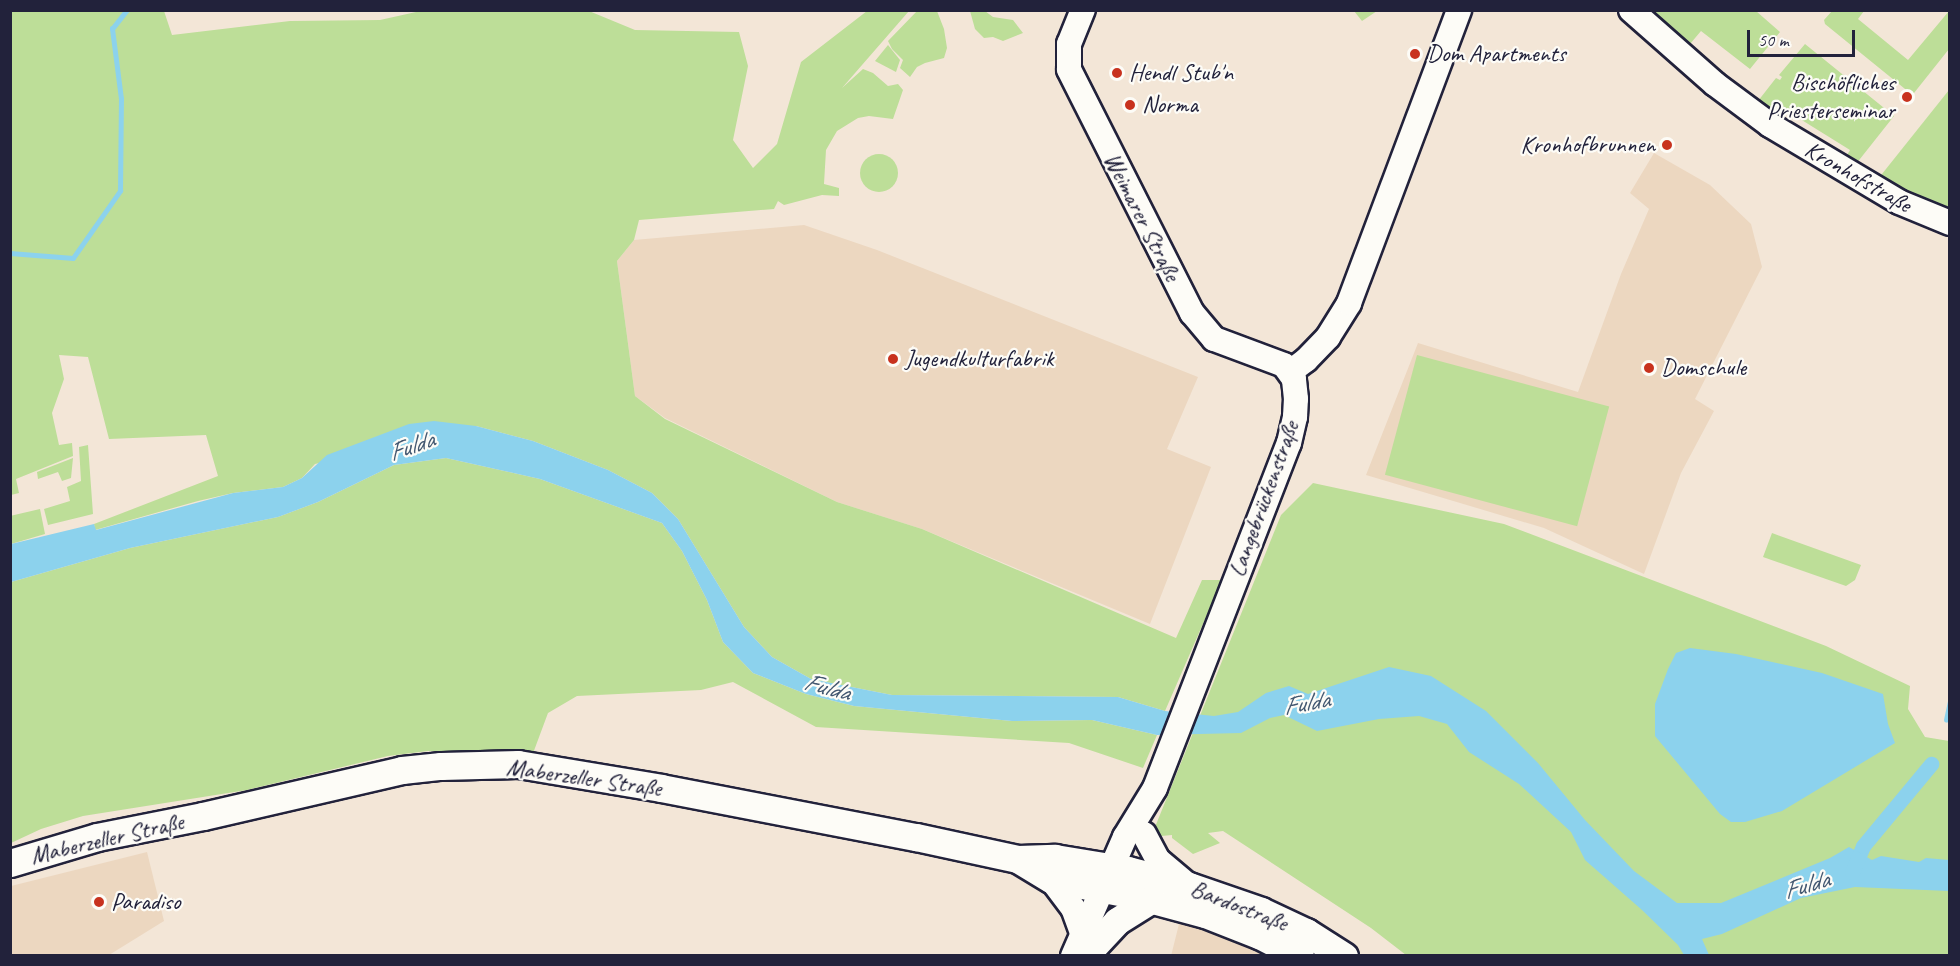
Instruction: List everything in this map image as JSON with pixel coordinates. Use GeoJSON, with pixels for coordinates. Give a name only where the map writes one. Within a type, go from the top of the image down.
{"type":"FeatureCollection","features":[{"type":"Feature","properties":{"kind":"main road","name":"Weimarer Straße"},"geometry":{"type":"LineString","coordinates":[[1083,10],[1069,44],[1069,69],[1192,313],[1214,339],[1277,361],[1290,372]]}},
{"type":"Feature","properties":{"kind":"main road"},"geometry":{"type":"LineString","coordinates":[[1290,372],[1306,360],[1328,337],[1349,303],[1459,10]]}},
{"type":"Feature","properties":{"kind":"main road","name":"Kronhofstraße"},"geometry":{"type":"LineString","coordinates":[[1631,10],[1715,84],[1770,125],[1899,202],[1950,223]]}},
{"type":"Feature","properties":{"kind":"main road","name":"Langebrückenstraße"},"geometry":{"type":"LineString","coordinates":[[1115,879],[1125,837],[1152,793],[1293,430],[1295,386],[1290,372]]}},
{"type":"Feature","properties":{"kind":"main road","name":"Maberzeller Straße"},"geometry":{"type":"LineString","coordinates":[[10,863],[98,837],[203,816],[384,773],[441,766],[506,764],[586,774],[916,837],[1018,859],[1055,858],[1115,879]]}},
{"type":"Feature","properties":{"kind":"main road","name":"Langebrückenstraße"},"geometry":{"type":"LineString","coordinates":[[1115,879],[1144,834],[1152,793]]}},
{"type":"Feature","properties":{"kind":"main road"},"geometry":{"type":"LineString","coordinates":[[1144,834],[1158,860],[1189,886]]}},
{"type":"Feature","properties":{"kind":"main road","name":"Maberzeller Straße"},"geometry":{"type":"LineString","coordinates":[[1018,859],[1051,879],[1115,879]]}},
{"type":"Feature","properties":{"kind":"main road"},"geometry":{"type":"LineString","coordinates":[[1051,879],[1073,908],[1083,948]]}},
{"type":"Feature","properties":{"kind":"main road"},"geometry":{"type":"LineString","coordinates":[[1083,948],[1115,879]]}},
{"type":"Feature","properties":{"kind":"main road","name":"Bardostraße"},"geometry":{"type":"LineString","coordinates":[[1115,879],[1189,886],[1284,920],[1344,956]]}},
{"type":"Feature","properties":{"kind":"main road","name":"Bardostraße"},"geometry":{"type":"LineString","coordinates":[[1115,879],[1151,900],[1236,925],[1300,956]]}},
{"type":"Feature","properties":{"kind":"main road"},"geometry":{"type":"LineString","coordinates":[[1083,948],[1117,921],[1151,900]]}},
{"type":"Feature","properties":{"kind":"shaded area","name":"Domschule"},"geometry":{"type":"Polygon","coordinates":[[[1654,153],[1710,185],[1751,224],[1762,267],[1695,399],[1714,411],[1681,473],[1644,574],[1544,528],[1366,475],[1418,343],[1578,392],[1621,274],[1649,209],[1630,193],[1654,153]]]}},
{"type":"Feature","properties":{"kind":"shaded area"},"geometry":{"type":"Polygon","coordinates":[[[804,225],[877,250],[1198,377],[1167,449],[1211,467],[1150,624],[922,529],[837,502],[665,418],[635,396],[617,261],[634,240],[804,225]]]}},
{"type":"Feature","properties":{"kind":"shaded area"},"geometry":{"type":"Polygon","coordinates":[[[147,852],[164,921],[109,955],[11,955],[11,886],[147,852]]]}},
{"type":"Feature","properties":{"kind":"shaded area"},"geometry":{"type":"Polygon","coordinates":[[[1180,920],[1219,932],[1272,956],[1171,956],[1180,920]]]}},
{"type":"Feature","properties":{"kind":"green space"},"geometry":{"type":"Polygon","coordinates":[[[425,10],[589,11],[635,30],[739,32],[748,66],[733,140],[753,168],[777,144],[801,62],[867,11],[909,11],[842,88],[863,69],[873,73],[888,86],[898,84],[903,90],[893,119],[869,116],[858,118],[837,131],[826,150],[824,184],[839,188],[839,196],[822,195],[784,205],[778,201],[774,209],[639,220],[634,240],[617,261],[635,396],[665,419],[837,502],[922,529],[1176,638],[1202,580],[1222,580],[1165,711],[1118,697],[892,695],[811,679],[772,657],[744,627],[678,519],[652,493],[608,470],[533,441],[476,426],[315,464],[302,478],[283,487],[233,493],[198,501],[95,530],[94,524],[218,476],[206,435],[109,439],[88,357],[59,355],[64,379],[52,413],[59,445],[72,443],[73,456],[16,479],[19,493],[11,495],[10,11],[164,11],[172,35],[290,21],[380,20],[425,10]]]}},
{"type":"Feature","properties":{"kind":"green space"},"geometry":{"type":"Polygon","coordinates":[[[918,10],[937,11],[944,29],[947,48],[944,58],[917,67],[910,77],[900,68],[903,60],[892,49],[888,41],[918,10]]]}},
{"type":"Feature","properties":{"kind":"green space"},"geometry":{"type":"Polygon","coordinates":[[[970,11],[985,11],[993,17],[1013,20],[1023,33],[1003,41],[993,37],[984,38],[975,29],[970,11]]]}},
{"type":"Feature","properties":{"kind":"green space"},"geometry":{"type":"Polygon","coordinates":[[[1354,11],[1377,11],[1362,21],[1354,11]]]}},
{"type":"Feature","properties":{"kind":"green space"},"geometry":{"type":"Polygon","coordinates":[[[1651,11],[1756,11],[1780,32],[1750,69],[1701,31],[1690,44],[1651,11]]]}},
{"type":"Feature","properties":{"kind":"green space"},"geometry":{"type":"Polygon","coordinates":[[[1832,11],[1864,11],[1858,19],[1908,60],[1949,11],[1949,49],[1914,93],[1910,93],[1825,24],[1824,20],[1832,11]]]}},
{"type":"Feature","properties":{"kind":"green space"},"geometry":{"type":"Polygon","coordinates":[[[1805,44],[1894,116],[1856,164],[1846,157],[1850,150],[1776,104],[1772,111],[1758,101],[1776,78],[1780,80],[1782,77],[1779,75],[1805,44]]]}},
{"type":"Feature","properties":{"kind":"green space"},"geometry":{"type":"Polygon","coordinates":[[[888,45],[900,60],[896,72],[875,61],[888,45]]]}},
{"type":"Feature","properties":{"kind":"green space"},"geometry":{"type":"Polygon","coordinates":[[[1949,90],[1949,212],[1878,179],[1949,90]]]}},
{"type":"Feature","properties":{"kind":"green space"},"geometry":{"type":"Polygon","coordinates":[[[879,154],[892,160],[898,173],[892,186],[879,192],[866,186],[860,173],[866,160],[879,154]]]}},
{"type":"Feature","properties":{"kind":"green space"},"geometry":{"type":"Polygon","coordinates":[[[1417,355],[1609,407],[1577,526],[1385,475],[1417,355]]]}},
{"type":"Feature","properties":{"kind":"green space"},"geometry":{"type":"Polygon","coordinates":[[[88,445],[93,514],[48,525],[44,509],[70,501],[67,487],[81,481],[79,447],[88,445]]]}},
{"type":"Feature","properties":{"kind":"green space"},"geometry":{"type":"Polygon","coordinates":[[[73,458],[71,478],[62,481],[58,472],[38,479],[37,472],[73,458]]]}},
{"type":"Feature","properties":{"kind":"green space"},"geometry":{"type":"Polygon","coordinates":[[[446,458],[540,479],[662,523],[682,551],[707,600],[723,642],[753,673],[806,694],[854,706],[1012,721],[1092,720],[1157,735],[1143,768],[1069,743],[816,727],[733,682],[701,690],[577,696],[548,713],[532,756],[428,751],[388,756],[247,790],[83,816],[41,829],[11,843],[11,582],[130,548],[278,517],[318,502],[394,465],[446,458]]]}},
{"type":"Feature","properties":{"kind":"green space"},"geometry":{"type":"Polygon","coordinates":[[[1313,483],[1504,524],[1826,646],[1910,686],[1908,709],[1925,737],[1949,741],[1949,955],[1406,955],[1371,928],[1223,831],[1208,833],[1220,843],[1193,854],[1172,838],[1172,835],[1151,837],[1281,515],[1313,483]]]}},
{"type":"Feature","properties":{"kind":"green space"},"geometry":{"type":"Polygon","coordinates":[[[40,509],[45,534],[11,544],[10,516],[40,509]]]}},
{"type":"Feature","properties":{"kind":"green space"},"geometry":{"type":"Polygon","coordinates":[[[1772,533],[1861,565],[1855,580],[1846,586],[1763,557],[1772,533]]]}},
{"type":"Feature","properties":{"kind":"water","name":"Fulda"},"geometry":{"type":"Polygon","coordinates":[[[434,421],[476,426],[533,441],[608,470],[652,493],[678,519],[744,627],[772,657],[811,679],[892,695],[1118,697],[1165,711],[1214,716],[1238,712],[1266,693],[1289,686],[1308,694],[1389,667],[1431,676],[1486,711],[1538,763],[1585,820],[1634,871],[1677,903],[1721,903],[1830,858],[1849,847],[1872,860],[1881,856],[1919,862],[1926,858],[1949,860],[1949,891],[1855,887],[1801,898],[1722,934],[1702,939],[1709,955],[1684,955],[1678,945],[1642,910],[1585,860],[1571,832],[1519,784],[1469,752],[1447,724],[1419,716],[1379,719],[1317,731],[1284,715],[1270,718],[1241,733],[1157,735],[1092,720],[1012,721],[854,706],[806,694],[753,673],[723,642],[707,600],[682,551],[662,523],[540,479],[446,458],[394,465],[318,502],[278,517],[130,548],[11,582],[11,544],[94,524],[96,530],[233,493],[283,487],[302,478],[327,455],[409,424],[434,421]]]}},
{"type":"Feature","properties":{"kind":"water"},"geometry":{"type":"Polygon","coordinates":[[[1690,648],[1736,654],[1822,673],[1883,694],[1888,724],[1895,743],[1782,811],[1745,822],[1731,822],[1720,814],[1655,736],[1655,704],[1668,669],[1676,653],[1690,648]]]}},
{"type":"Feature","properties":{"kind":"waterway"},"geometry":{"type":"LineString","coordinates":[[10,253],[73,258],[120,191],[121,99],[112,29],[127,10]]}},
{"type":"Feature","properties":{"kind":"waterway"},"geometry":{"type":"LineString","coordinates":[[1946,720],[1950,701]]}},
{"type":"Feature","properties":{"kind":"waterway"},"geometry":{"type":"LineString","coordinates":[[1852,872],[1863,846],[1931,764]]}},
{"type":"Feature","properties":{"kind":"place","name":"Dom Apartments"},"geometry":{"type":"Point","coordinates":[1415,54]}},
{"type":"Feature","properties":{"kind":"place","name":"Hendl Stub'n"},"geometry":{"type":"Point","coordinates":[1117,73]}},
{"type":"Feature","properties":{"kind":"place","name":"Bischöfliches Priesterseminar"},"geometry":{"type":"Point","coordinates":[1907,97]}},
{"type":"Feature","properties":{"kind":"place","name":"Norma"},"geometry":{"type":"Point","coordinates":[1130,105]}},
{"type":"Feature","properties":{"kind":"place","name":"Kronhofbrunnen"},"geometry":{"type":"Point","coordinates":[1667,145]}},
{"type":"Feature","properties":{"kind":"place","name":"Jugendkulturfabrik"},"geometry":{"type":"Point","coordinates":[893,359]}},
{"type":"Feature","properties":{"kind":"place","name":"Domschule"},"geometry":{"type":"Point","coordinates":[1649,368]}},
{"type":"Feature","properties":{"kind":"place","name":"Paradiso"},"geometry":{"type":"Point","coordinates":[99,902]}}]}
